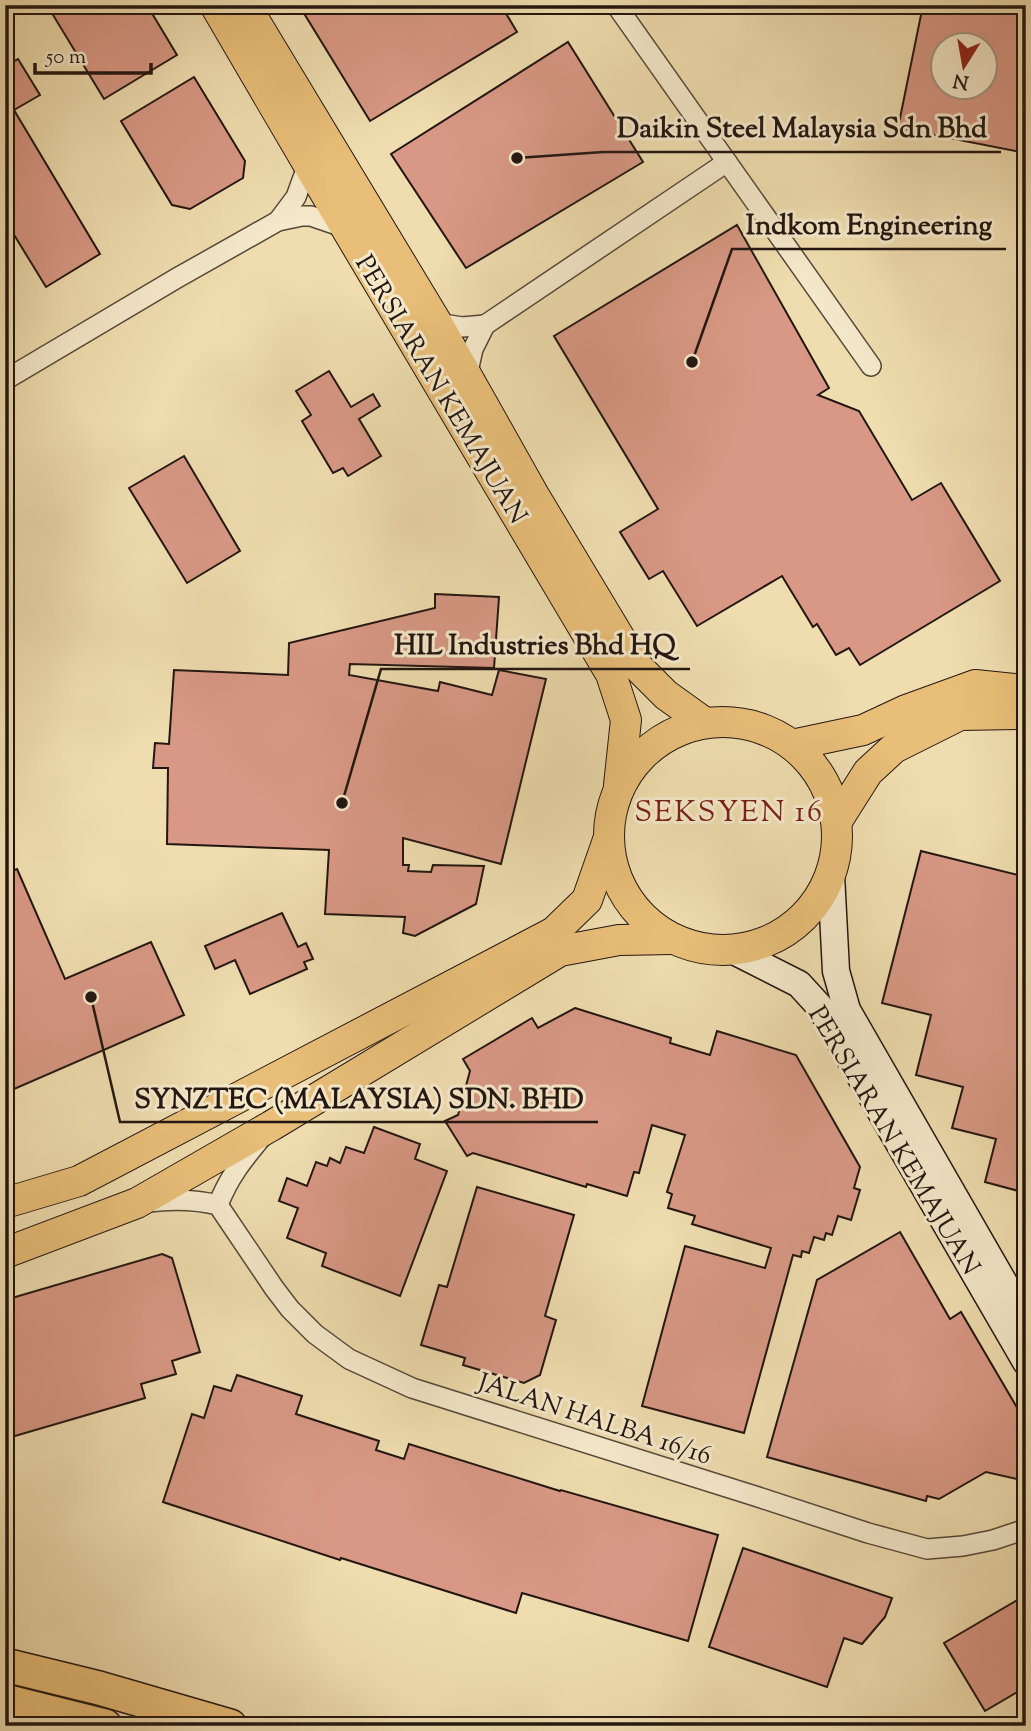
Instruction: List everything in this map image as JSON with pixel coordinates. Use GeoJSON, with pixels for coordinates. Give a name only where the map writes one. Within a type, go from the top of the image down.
{"type":"FeatureCollection","features":[{"type":"Feature","properties":{"kind":"highway"},"geometry":{"type":"LineString","coordinates":[[5,1665],[99,1688],[230,1726]]}},
{"type":"Feature","properties":{"kind":"highway"},"geometry":{"type":"LineString","coordinates":[[5,1700],[105,1726]]}},
{"type":"Feature","properties":{"kind":"main road","name":"PERSIARAN KEMAJUAN"},"geometry":{"type":"LineString","coordinates":[[215,5],[611,674],[626,720],[619,785]]}},
{"type":"Feature","properties":{"kind":"main road","name":"PERSIARAN KEMAJUAN"},"geometry":{"type":"LineString","coordinates":[[245,5],[437,323],[536,497],[636,664],[666,695],[705,723]]}},
{"type":"Feature","properties":{"kind":"main road"},"geometry":{"type":"LineString","coordinates":[[792,745],[863,730],[905,710],[975,685],[1026,690]]}},
{"type":"Feature","properties":{"kind":"main road"},"geometry":{"type":"LineString","coordinates":[[837,821],[868,772],[894,748],[960,715],[1026,714]]}},
{"type":"Feature","properties":{"kind":"main road"},"geometry":{"type":"LineString","coordinates":[[735,722],[765,730],[792,745],[814,766],[829,792],[837,821],[838,848],[831,875],[816,904],[793,927],[765,943],[732,950],[702,949],[673,939],[647,922],[626,898],[613,870],[608,840],[610,812],[619,785],[640,756],[670,734],[705,723],[735,722]]}},
{"type":"Feature","properties":{"kind":"main road"},"geometry":{"type":"LineString","coordinates":[[5,1202],[79,1181],[554,932],[587,901],[608,840]]}},
{"type":"Feature","properties":{"kind":"main road"},"geometry":{"type":"LineString","coordinates":[[5,1253],[137,1203],[271,1126],[560,951],[619,940],[673,939]]}},
{"type":"Feature","properties":{"kind":"street"},"geometry":{"type":"LineString","coordinates":[[616,5],[871,366]]}},
{"type":"Feature","properties":{"kind":"street"},"geometry":{"type":"LineString","coordinates":[[437,323],[462,327],[485,325],[727,162]]}},
{"type":"Feature","properties":{"kind":"street"},"geometry":{"type":"LineString","coordinates":[[278,221],[296,197],[308,164]]}},
{"type":"Feature","properties":{"kind":"street"},"geometry":{"type":"LineString","coordinates":[[5,380],[278,221],[312,216],[346,228]]}},
{"type":"Feature","properties":{"kind":"street"},"geometry":{"type":"LineString","coordinates":[[467,376],[473,349],[485,325]]}},
{"type":"Feature","properties":{"kind":"street","name":"PERSIARAN KEMAJUAN"},"geometry":{"type":"LineString","coordinates":[[831,875],[836,971],[847,1010],[1026,1321]]}},
{"type":"Feature","properties":{"kind":"street","name":"PERSIARAN KEMAJUAN"},"geometry":{"type":"LineString","coordinates":[[732,950],[799,984],[820,1007],[1026,1362]]}},
{"type":"Feature","properties":{"kind":"street"},"geometry":{"type":"LineString","coordinates":[[137,1203],[171,1199],[197,1200],[218,1205],[226,1184],[271,1126]]}},
{"type":"Feature","properties":{"kind":"street","name":"JALAN HALBA 16/16"},"geometry":{"type":"LineString","coordinates":[[218,1205],[274,1288],[315,1334],[349,1359],[412,1388],[927,1549],[993,1540],[1026,1529]]}},
{"type":"Feature","properties":{"kind":"building"},"geometry":{"type":"Polygon","coordinates":[[[47,5],[147,5],[177,55],[104,99],[47,5]]]}},
{"type":"Feature","properties":{"kind":"building"},"geometry":{"type":"Polygon","coordinates":[[[322,5],[501,5],[517,32],[370,121],[305,15],[322,5]]]}},
{"type":"Feature","properties":{"kind":"building"},"geometry":{"type":"Polygon","coordinates":[[[923,5],[1026,5],[1026,153],[898,128],[923,5]]]}},
{"type":"Feature","properties":{"kind":"building"},"geometry":{"type":"Polygon","coordinates":[[[568,42],[643,162],[466,268],[391,154],[568,42]]]}},
{"type":"Feature","properties":{"kind":"building"},"geometry":{"type":"Polygon","coordinates":[[[18,59],[40,95],[14,110],[100,254],[46,287],[5,220],[5,66],[18,59]]]}},
{"type":"Feature","properties":{"kind":"building"},"geometry":{"type":"Polygon","coordinates":[[[194,77],[245,161],[243,178],[190,209],[172,205],[121,121],[194,77]]]}},
{"type":"Feature","properties":{"kind":"building"},"geometry":{"type":"Polygon","coordinates":[[[737,225],[829,388],[818,395],[859,411],[912,500],[941,483],[1000,581],[860,665],[849,648],[836,655],[817,624],[813,627],[782,576],[697,626],[663,571],[649,579],[620,532],[658,509],[554,336],[737,225]]]}},
{"type":"Feature","properties":{"kind":"building"},"geometry":{"type":"Polygon","coordinates":[[[329,371],[351,407],[373,394],[380,406],[359,419],[381,456],[348,476],[343,468],[333,473],[302,421],[311,415],[296,391],[329,371]]]}},
{"type":"Feature","properties":{"kind":"building"},"geometry":{"type":"Polygon","coordinates":[[[184,456],[240,551],[187,583],[129,488],[184,456]]]}},
{"type":"Feature","properties":{"kind":"building"},"geometry":{"type":"Polygon","coordinates":[[[435,594],[499,597],[494,668],[350,664],[349,675],[438,691],[440,682],[492,695],[499,670],[546,679],[501,864],[403,838],[403,865],[409,865],[408,871],[431,872],[433,865],[484,866],[476,904],[415,936],[403,933],[405,917],[325,914],[329,850],[167,844],[168,768],[153,768],[155,743],[169,744],[174,670],[288,675],[289,643],[435,608],[435,594]]]}},
{"type":"Feature","properties":{"kind":"building"},"geometry":{"type":"Polygon","coordinates":[[[921,851],[1026,877],[1026,1193],[985,1182],[996,1139],[952,1128],[963,1087],[916,1075],[931,1015],[882,1003],[921,851]]]}},
{"type":"Feature","properties":{"kind":"building"},"geometry":{"type":"Polygon","coordinates":[[[17,869],[65,979],[151,942],[184,1015],[5,1093],[5,874],[17,869]]]}},
{"type":"Feature","properties":{"kind":"building"},"geometry":{"type":"Polygon","coordinates":[[[282,913],[298,947],[306,943],[313,959],[304,962],[307,969],[250,994],[235,960],[215,969],[205,946],[282,913]]]}},
{"type":"Feature","properties":{"kind":"building"},"geometry":{"type":"Polygon","coordinates":[[[575,1008],[671,1038],[670,1043],[710,1055],[717,1031],[796,1055],[860,1167],[854,1188],[860,1190],[851,1220],[838,1216],[832,1235],[826,1233],[824,1240],[814,1237],[809,1253],[802,1251],[801,1257],[793,1255],[744,1433],[642,1406],[685,1246],[765,1268],[771,1248],[692,1224],[695,1216],[668,1208],[672,1194],[667,1192],[685,1135],[652,1125],[639,1173],[634,1172],[627,1196],[587,1184],[586,1187],[473,1153],[467,1156],[445,1121],[458,1115],[470,1071],[463,1059],[532,1018],[538,1028],[575,1008]]]}},
{"type":"Feature","properties":{"kind":"building"},"geometry":{"type":"Polygon","coordinates":[[[374,1127],[420,1144],[415,1159],[447,1171],[400,1296],[322,1266],[326,1253],[287,1238],[298,1208],[279,1201],[287,1178],[307,1186],[316,1162],[327,1166],[330,1158],[340,1163],[346,1147],[364,1153],[374,1127]]]}},
{"type":"Feature","properties":{"kind":"building"},"geometry":{"type":"Polygon","coordinates":[[[477,1187],[574,1215],[545,1316],[556,1320],[540,1375],[524,1383],[463,1365],[465,1358],[421,1345],[439,1285],[447,1287],[477,1187]]]}},
{"type":"Feature","properties":{"kind":"building"},"geometry":{"type":"Polygon","coordinates":[[[900,1232],[950,1319],[961,1312],[1026,1423],[1026,1481],[986,1472],[939,1499],[927,1496],[926,1501],[767,1457],[817,1280],[900,1232]]]}},
{"type":"Feature","properties":{"kind":"building"},"geometry":{"type":"Polygon","coordinates":[[[162,1254],[172,1258],[200,1352],[172,1361],[176,1374],[141,1384],[145,1398],[8,1438],[5,1429],[5,1300],[162,1254]]]}},
{"type":"Feature","properties":{"kind":"building"},"geometry":{"type":"Polygon","coordinates":[[[237,1375],[302,1396],[296,1414],[379,1441],[376,1450],[404,1459],[409,1444],[560,1491],[718,1535],[688,1641],[522,1593],[516,1613],[341,1558],[340,1560],[163,1502],[192,1414],[204,1418],[214,1386],[231,1391],[237,1375]]]}},
{"type":"Feature","properties":{"kind":"building"},"geometry":{"type":"Polygon","coordinates":[[[743,1548],[892,1598],[885,1617],[862,1644],[844,1638],[827,1687],[709,1647],[743,1548]]]}},
{"type":"Feature","properties":{"kind":"building"},"geometry":{"type":"Polygon","coordinates":[[[1026,1595],[1026,1687],[985,1711],[944,1643],[1026,1595]]]}},
{"type":"Feature","properties":{"kind":"place","name":"Daikin Steel Malaysia Sdn Bhd"},"geometry":{"type":"Point","coordinates":[517,158]}},
{"type":"Feature","properties":{"kind":"place","name":"Indkom Engineering"},"geometry":{"type":"Point","coordinates":[692,362]}},
{"type":"Feature","properties":{"kind":"place","name":"HIL Industries Bhd HQ"},"geometry":{"type":"Point","coordinates":[342,803]}},
{"type":"Feature","properties":{"kind":"place","name":"SYNZTEC (MALAYSIA) SDN. BHD"},"geometry":{"type":"Point","coordinates":[91,997]}},
{"type":"Feature","properties":{"kind":"district","name":"SEKSYEN 16"},"geometry":{"type":"Point","coordinates":[729,811]}}]}
